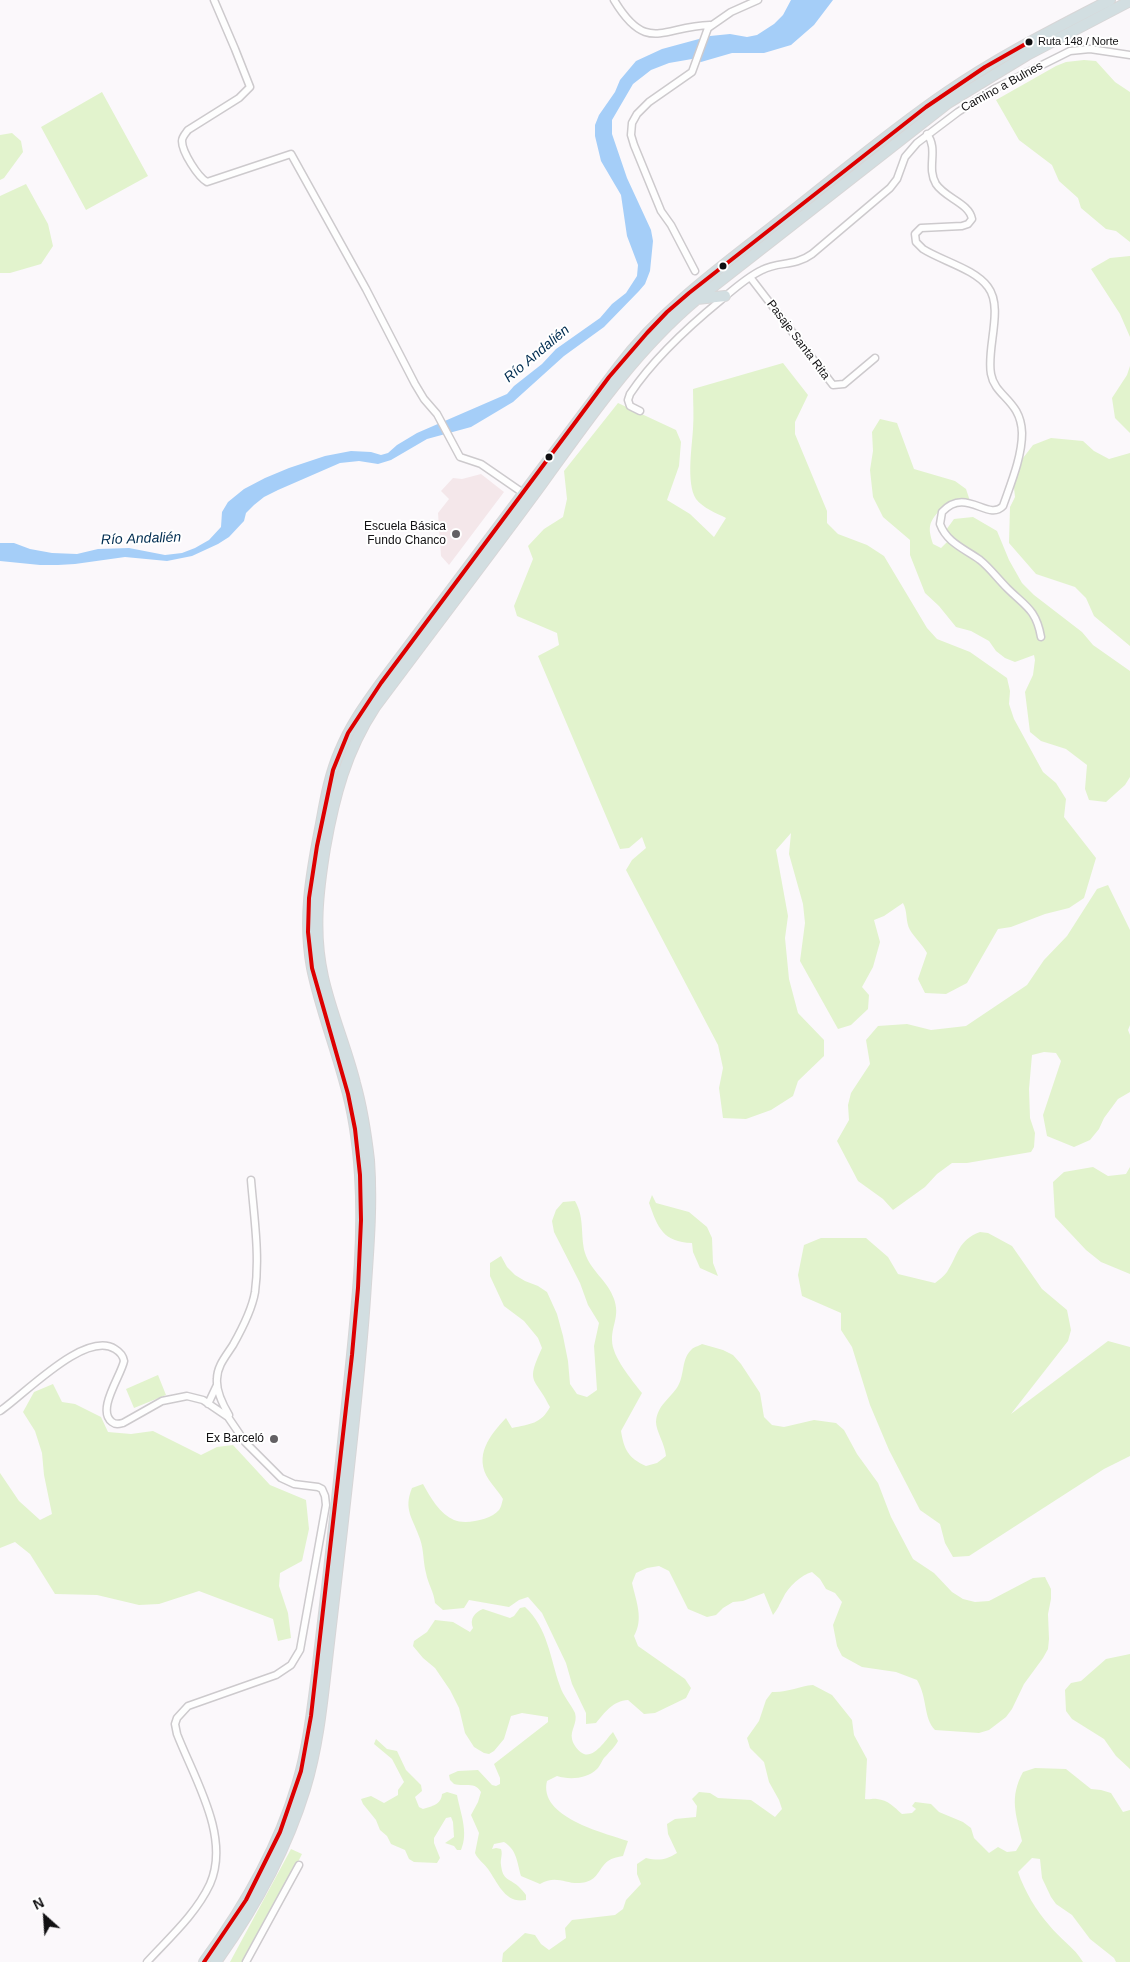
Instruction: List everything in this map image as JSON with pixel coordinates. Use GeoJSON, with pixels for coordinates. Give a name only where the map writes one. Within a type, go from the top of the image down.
{"type":"FeatureCollection","features":[{"type":"Feature","properties":{"kind":"highway"},"geometry":{"type":"LineString","coordinates":[[204,1962],[228,1928],[257,1879],[280,1830],[298,1784],[311,1722],[340,1478],[358,1284],[361,1195],[359,1156],[350,1102],[316,986],[308,940],[308,911],[310,882],[327,789],[341,749],[363,708],[631,350],[653,325],[676,304],[946,92],[1007,54],[1110,0]]}},
{"type":"Feature","properties":{"kind":"highway"},"geometry":{"type":"LineString","coordinates":[[216,1962],[255,1904],[278,1859],[293,1825],[310,1772],[321,1715],[353,1433],[370,1234],[369,1160],[364,1121],[355,1082],[323,980],[316,917],[318,887],[331,817],[339,783],[353,745],[374,707],[639,355],[666,326],[696,300],[948,103],[1026,54],[1130,1]]}},
{"type":"Feature","properties":{"kind":"highway"},"geometry":{"type":"LineString","coordinates":[[696,300],[725,296]]}},
{"type":"Feature","properties":{"kind":"street"},"geometry":{"type":"LineString","coordinates":[[214,0],[236,49],[250,88],[240,98],[188,130],[182,140],[188,158],[197,173],[201,179],[207,182],[291,154],[366,289],[415,384],[424,399],[437,414],[460,457],[481,464],[523,493]]}},
{"type":"Feature","properties":{"kind":"street"},"geometry":{"type":"LineString","coordinates":[[614,0],[628,21],[647,33],[670,33],[710,25],[758,0]]}},
{"type":"Feature","properties":{"kind":"street"},"geometry":{"type":"LineString","coordinates":[[695,271],[661,211],[634,145],[632,123],[637,114],[654,98],[692,72],[710,25]]}},
{"type":"Feature","properties":{"kind":"street","name":"Camino a Bulnes"},"geometry":{"type":"LineString","coordinates":[[640,411],[631,408],[629,404],[628,400],[632,391],[680,337],[725,296],[750,277],[767,267],[799,261],[812,254],[890,188],[897,179],[909,152],[927,134],[994,89],[1065,53],[1082,49],[1130,55]]}},
{"type":"Feature","properties":{"kind":"street"},"geometry":{"type":"LineString","coordinates":[[927,134],[933,147],[932,166],[934,180],[944,192],[967,208],[972,219],[970,223],[962,226],[921,228],[915,234],[916,242],[923,250],[958,266],[982,281],[990,290],[994,303],[990,372],[995,385],[1017,411],[1022,430],[1017,462],[1003,506],[993,512],[969,503],[953,505],[942,512],[940,524],[950,540],[984,563],[1008,589],[1026,604],[1037,620],[1041,637]]}},
{"type":"Feature","properties":{"kind":"street","name":"Pasaje Santa Rita"},"geometry":{"type":"LineString","coordinates":[[750,277],[833,386],[844,384],[875,358]]}},
{"type":"Feature","properties":{"kind":"street"},"geometry":{"type":"LineString","coordinates":[[208,1404],[217,1384],[221,1363],[238,1336],[253,1300],[256,1252],[251,1180]]}},
{"type":"Feature","properties":{"kind":"street"},"geometry":{"type":"LineString","coordinates":[[0,1411],[72,1355],[105,1345],[121,1353],[124,1361],[107,1405],[108,1416],[114,1424],[123,1422],[154,1405],[171,1399],[191,1397],[208,1404],[232,1421]]}},
{"type":"Feature","properties":{"kind":"street"},"geometry":{"type":"LineString","coordinates":[[147,1962],[179,1927],[203,1896],[210,1884],[217,1857],[212,1823],[175,1729],[177,1718],[188,1706],[276,1674],[291,1665],[296,1659],[300,1650],[326,1505],[322,1489],[301,1486],[281,1478],[245,1442],[222,1402],[217,1384]]}},
{"type":"Feature","properties":{"kind":"street"},"geometry":{"type":"LineString","coordinates":[[246,1962],[299,1865]]}},
{"type":"Feature","properties":{"kind":"shaded area","name":"Escuela Básica Fundo Chanco"},"geometry":{"type":"Polygon","coordinates":[[[481,474],[504,492],[449,565],[441,556],[438,513],[449,499],[441,491],[453,478],[462,479],[481,474]]]}},
{"type":"Feature","properties":{"kind":"green space"},"geometry":{"type":"Polygon","coordinates":[[[1096,61],[1115,82],[1130,92],[1130,242],[1116,231],[1106,229],[1081,208],[1078,198],[1059,181],[1052,165],[1019,140],[996,100],[1056,66],[1066,62],[1096,61]]]}},
{"type":"Feature","properties":{"kind":"green space"},"geometry":{"type":"Polygon","coordinates":[[[102,92],[148,176],[86,210],[41,127],[102,92]]]}},
{"type":"Feature","properties":{"kind":"green space"},"geometry":{"type":"Polygon","coordinates":[[[12,133],[21,141],[23,152],[4,178],[0,180],[0,135],[12,133]]]}},
{"type":"Feature","properties":{"kind":"green space"},"geometry":{"type":"Polygon","coordinates":[[[26,184],[48,224],[53,246],[41,264],[10,273],[0,273],[0,196],[26,184]]]}},
{"type":"Feature","properties":{"kind":"green space"},"geometry":{"type":"Polygon","coordinates":[[[1130,256],[1130,337],[1120,314],[1091,269],[1110,258],[1130,256]]]}},
{"type":"Feature","properties":{"kind":"green space"},"geometry":{"type":"Polygon","coordinates":[[[783,363],[808,395],[795,422],[795,434],[827,511],[827,523],[838,534],[867,545],[884,556],[927,628],[937,639],[970,652],[1007,678],[1010,691],[1009,704],[1014,719],[1043,772],[1056,783],[1066,799],[1064,817],[1096,858],[1084,898],[1069,908],[1045,914],[1011,927],[998,929],[967,983],[946,994],[925,993],[918,979],[927,953],[910,930],[903,903],[884,916],[874,920],[880,942],[873,967],[862,987],[869,995],[868,1009],[851,1025],[838,1029],[800,961],[805,923],[803,904],[789,854],[791,833],[776,850],[788,916],[785,938],[789,979],[798,1013],[824,1040],[824,1056],[798,1081],[793,1096],[771,1110],[746,1119],[723,1118],[719,1088],[723,1068],[718,1045],[626,870],[632,860],[646,848],[642,837],[629,848],[620,849],[538,656],[559,645],[557,633],[517,616],[514,606],[533,559],[528,546],[544,529],[563,517],[567,499],[564,471],[618,403],[676,430],[681,442],[679,466],[667,500],[690,514],[714,537],[726,518],[702,505],[696,499],[691,484],[693,389],[783,363]]]}},
{"type":"Feature","properties":{"kind":"green space"},"geometry":{"type":"Polygon","coordinates":[[[1130,366],[1130,433],[1115,418],[1112,398],[1127,375],[1130,366]]]}},
{"type":"Feature","properties":{"kind":"green space"},"geometry":{"type":"Polygon","coordinates":[[[880,419],[897,423],[914,469],[955,481],[966,489],[970,501],[958,507],[940,510],[931,522],[930,534],[933,544],[941,548],[950,539],[946,530],[954,519],[973,517],[997,531],[1009,560],[1022,583],[1034,595],[1082,632],[1093,645],[1130,671],[1130,777],[1125,785],[1106,802],[1089,800],[1085,789],[1087,765],[1066,749],[1041,741],[1030,732],[1025,692],[1033,675],[1034,655],[1015,662],[1005,658],[996,651],[989,641],[971,631],[956,627],[939,606],[925,593],[910,555],[910,540],[883,517],[873,497],[870,470],[873,451],[872,432],[880,419]]]}},
{"type":"Feature","properties":{"kind":"green space"},"geometry":{"type":"Polygon","coordinates":[[[1051,438],[1083,441],[1094,451],[1109,459],[1130,453],[1130,646],[1094,616],[1086,598],[1075,587],[1036,574],[1009,543],[1010,507],[1015,497],[1013,479],[1020,462],[1033,445],[1051,438]]]}},
{"type":"Feature","properties":{"kind":"green space"},"geometry":{"type":"Polygon","coordinates":[[[1108,885],[1130,930],[1130,1025],[1128,1030],[1130,1035],[1130,1092],[1118,1099],[1090,1140],[1074,1147],[1047,1136],[1043,1115],[1061,1061],[1056,1053],[1044,1052],[1032,1055],[1029,1089],[1030,1118],[1035,1133],[1034,1147],[1031,1152],[967,1163],[952,1163],[937,1174],[925,1187],[893,1210],[883,1199],[858,1181],[837,1141],[849,1120],[848,1105],[851,1093],[870,1064],[866,1040],[878,1026],[907,1024],[931,1030],[966,1026],[1027,985],[1044,960],[1067,936],[1097,889],[1108,885]]]}},
{"type":"Feature","properties":{"kind":"green space"},"geometry":{"type":"Polygon","coordinates":[[[1093,1167],[1108,1176],[1126,1174],[1130,1167],[1130,1274],[1101,1262],[1086,1250],[1055,1217],[1053,1182],[1064,1172],[1093,1167]]]}},
{"type":"Feature","properties":{"kind":"green space"},"geometry":{"type":"Polygon","coordinates":[[[652,1195],[656,1203],[689,1212],[707,1227],[712,1238],[713,1263],[718,1276],[700,1268],[693,1252],[692,1243],[674,1240],[663,1232],[655,1220],[649,1203],[652,1195]]]}},
{"type":"Feature","properties":{"kind":"green space"},"geometry":{"type":"Polygon","coordinates":[[[575,1201],[580,1214],[587,1259],[608,1287],[616,1305],[612,1340],[615,1354],[642,1393],[621,1431],[625,1448],[631,1456],[646,1466],[657,1463],[666,1456],[656,1426],[657,1416],[662,1406],[678,1386],[686,1357],[693,1348],[702,1344],[733,1355],[741,1364],[760,1393],[764,1417],[772,1425],[784,1427],[814,1420],[836,1423],[844,1430],[857,1454],[878,1483],[891,1517],[913,1559],[934,1573],[952,1592],[963,1599],[975,1602],[989,1601],[1033,1578],[1045,1577],[1051,1589],[1048,1614],[1048,1649],[1024,1684],[1006,1717],[989,1730],[979,1733],[935,1730],[931,1725],[923,1694],[917,1680],[896,1672],[862,1667],[842,1656],[837,1646],[833,1625],[842,1602],[835,1593],[826,1589],[820,1579],[812,1572],[791,1586],[773,1615],[764,1593],[743,1601],[733,1602],[716,1615],[707,1617],[688,1609],[669,1571],[659,1566],[647,1568],[636,1573],[632,1583],[639,1617],[634,1636],[638,1646],[685,1679],[691,1688],[686,1698],[655,1713],[644,1714],[628,1700],[618,1702],[596,1723],[586,1724],[586,1713],[572,1684],[566,1663],[542,1613],[528,1597],[519,1600],[509,1607],[469,1600],[464,1608],[443,1610],[435,1603],[426,1573],[421,1543],[410,1514],[408,1502],[412,1488],[423,1484],[432,1500],[454,1520],[465,1522],[478,1521],[495,1514],[500,1509],[503,1499],[484,1471],[483,1454],[489,1439],[506,1418],[512,1428],[524,1425],[539,1420],[547,1413],[550,1407],[536,1384],[533,1375],[542,1348],[538,1338],[524,1321],[504,1306],[490,1276],[490,1263],[501,1256],[507,1267],[515,1275],[547,1292],[557,1314],[563,1336],[570,1384],[577,1394],[587,1397],[597,1390],[594,1346],[599,1323],[588,1305],[580,1283],[554,1232],[552,1221],[556,1210],[563,1202],[575,1201]]]}},
{"type":"Feature","properties":{"kind":"green space"},"geometry":{"type":"Polygon","coordinates":[[[980,1232],[988,1233],[1012,1246],[1042,1289],[1067,1310],[1071,1330],[1068,1341],[1011,1414],[1108,1341],[1130,1347],[1130,1456],[1104,1469],[969,1556],[953,1557],[945,1543],[940,1524],[920,1510],[889,1450],[870,1405],[852,1347],[841,1330],[841,1313],[802,1296],[798,1275],[804,1245],[821,1238],[866,1238],[888,1257],[898,1274],[935,1283],[947,1272],[959,1249],[967,1239],[980,1232]]]}},
{"type":"Feature","properties":{"kind":"green space"},"geometry":{"type":"Polygon","coordinates":[[[158,1375],[166,1395],[134,1408],[126,1389],[158,1375]]]}},
{"type":"Feature","properties":{"kind":"green space"},"geometry":{"type":"Polygon","coordinates":[[[53,1384],[62,1402],[75,1404],[101,1417],[108,1432],[131,1434],[153,1431],[201,1455],[217,1447],[233,1445],[270,1485],[306,1500],[309,1529],[302,1561],[280,1573],[279,1586],[288,1613],[291,1638],[278,1641],[273,1619],[199,1591],[159,1604],[139,1605],[97,1595],[55,1594],[30,1554],[15,1542],[0,1548],[0,1473],[19,1501],[40,1520],[52,1514],[44,1475],[42,1453],[35,1431],[23,1412],[34,1392],[53,1384]]]}},
{"type":"Feature","properties":{"kind":"green space"},"geometry":{"type":"Polygon","coordinates":[[[525,1607],[533,1615],[544,1634],[561,1690],[575,1713],[576,1720],[572,1736],[575,1746],[584,1754],[592,1753],[613,1732],[618,1741],[598,1767],[588,1775],[578,1778],[557,1776],[547,1781],[547,1794],[552,1804],[562,1814],[589,1828],[628,1841],[623,1856],[608,1861],[590,1881],[574,1883],[552,1880],[540,1884],[521,1876],[516,1857],[508,1845],[504,1842],[494,1844],[492,1849],[501,1849],[503,1874],[526,1895],[526,1900],[519,1900],[507,1896],[475,1853],[479,1833],[471,1815],[481,1792],[472,1785],[454,1784],[450,1780],[449,1775],[458,1771],[478,1770],[492,1785],[500,1784],[500,1778],[494,1764],[548,1722],[548,1717],[522,1713],[511,1716],[504,1739],[494,1751],[489,1754],[484,1753],[474,1747],[465,1733],[459,1708],[450,1690],[435,1668],[413,1646],[414,1641],[427,1632],[435,1620],[453,1622],[470,1632],[473,1628],[472,1619],[480,1610],[483,1609],[510,1618],[520,1608],[525,1607]]]}},
{"type":"Feature","properties":{"kind":"green space"},"geometry":{"type":"Polygon","coordinates":[[[1130,1654],[1130,1769],[1116,1756],[1104,1739],[1072,1719],[1066,1711],[1065,1690],[1071,1683],[1081,1681],[1106,1659],[1130,1654]]]}},
{"type":"Feature","properties":{"kind":"green space"},"geometry":{"type":"Polygon","coordinates":[[[813,1685],[832,1695],[852,1720],[854,1735],[867,1759],[865,1799],[884,1801],[891,1804],[902,1814],[912,1813],[916,1809],[912,1806],[915,1802],[931,1804],[939,1812],[963,1822],[971,1828],[974,1838],[989,1853],[998,1847],[1007,1852],[1016,1851],[1022,1841],[1016,1814],[1015,1798],[1023,1772],[1035,1768],[1066,1769],[1091,1789],[1111,1793],[1123,1812],[1130,1810],[1130,1962],[1116,1962],[1114,1958],[1090,1939],[1072,1915],[1056,1904],[1042,1878],[1040,1859],[1032,1858],[1018,1872],[1024,1887],[1044,1919],[1083,1962],[502,1962],[503,1953],[525,1933],[535,1935],[541,1944],[549,1950],[566,1938],[565,1928],[572,1920],[615,1915],[623,1909],[626,1900],[641,1884],[637,1874],[637,1864],[646,1858],[662,1859],[677,1853],[668,1834],[667,1824],[675,1819],[696,1817],[697,1806],[692,1799],[699,1792],[710,1793],[718,1798],[751,1800],[775,1817],[782,1809],[779,1800],[769,1782],[764,1762],[750,1748],[747,1738],[759,1721],[766,1700],[772,1692],[813,1685]]]}},
{"type":"Feature","properties":{"kind":"green space"},"geometry":{"type":"Polygon","coordinates":[[[376,1739],[387,1749],[397,1751],[406,1770],[421,1785],[422,1791],[415,1797],[419,1807],[423,1809],[436,1804],[440,1801],[442,1794],[447,1792],[457,1795],[464,1829],[461,1850],[457,1850],[454,1846],[445,1843],[454,1837],[451,1817],[446,1818],[434,1838],[440,1858],[437,1863],[414,1862],[409,1859],[405,1850],[391,1844],[387,1836],[380,1830],[376,1820],[361,1799],[371,1796],[384,1803],[398,1795],[398,1790],[404,1782],[392,1759],[374,1744],[376,1739]]]}},
{"type":"Feature","properties":{"kind":"green space"},"geometry":{"type":"Polygon","coordinates":[[[291,1849],[302,1854],[297,1864],[243,1962],[230,1962],[291,1849]]]}},
{"type":"Feature","properties":{"kind":"water"},"geometry":{"type":"Polygon","coordinates":[[[791,0],[833,0],[814,25],[791,45],[764,53],[732,53],[701,62],[692,59],[669,63],[651,70],[633,84],[612,120],[612,134],[627,178],[651,230],[653,241],[650,271],[645,284],[604,327],[564,356],[513,402],[471,427],[427,439],[391,460],[378,464],[359,461],[340,463],[278,490],[254,505],[246,513],[244,521],[229,537],[192,556],[167,561],[125,557],[58,565],[0,561],[0,543],[14,543],[30,549],[52,553],[77,554],[98,549],[129,548],[165,555],[182,553],[209,540],[221,527],[222,512],[228,502],[244,489],[265,478],[325,456],[351,451],[371,452],[381,455],[388,453],[417,433],[507,394],[514,386],[542,364],[556,349],[600,318],[612,304],[626,293],[637,276],[638,265],[627,236],[621,195],[601,161],[595,136],[595,125],[599,115],[615,92],[620,80],[636,61],[662,49],[710,36],[730,34],[747,37],[757,35],[774,24],[783,15],[791,0]]]}},
{"type":"Feature","properties":{"kind":"transit line"},"geometry":{"type":"LineString","coordinates":[[204,1962],[246,1900],[280,1832],[301,1771],[311,1716],[352,1355],[358,1288],[361,1220],[360,1175],[355,1129],[348,1094],[312,968],[308,932],[309,898],[317,846],[333,770],[348,733],[381,683],[609,377],[667,312],[926,107],[985,67],[1029,42]]}},
{"type":"Feature","properties":{"kind":"place","name":"Ruta 148 / Norte"},"geometry":{"type":"Point","coordinates":[1029,42]}},
{"type":"Feature","properties":{"kind":"place","name":"Escuela Básica Fundo Chanco"},"geometry":{"type":"Point","coordinates":[456,534]}},
{"type":"Feature","properties":{"kind":"place","name":"Ex Barceló"},"geometry":{"type":"Point","coordinates":[274,1439]}},
{"type":"Feature","properties":{"kind":"water label","name":"Río Andalién"},"geometry":{"type":"Point","coordinates":[537,354]}},
{"type":"Feature","properties":{"kind":"water label","name":"Río Andalién"},"geometry":{"type":"Point","coordinates":[141,539]}}]}
